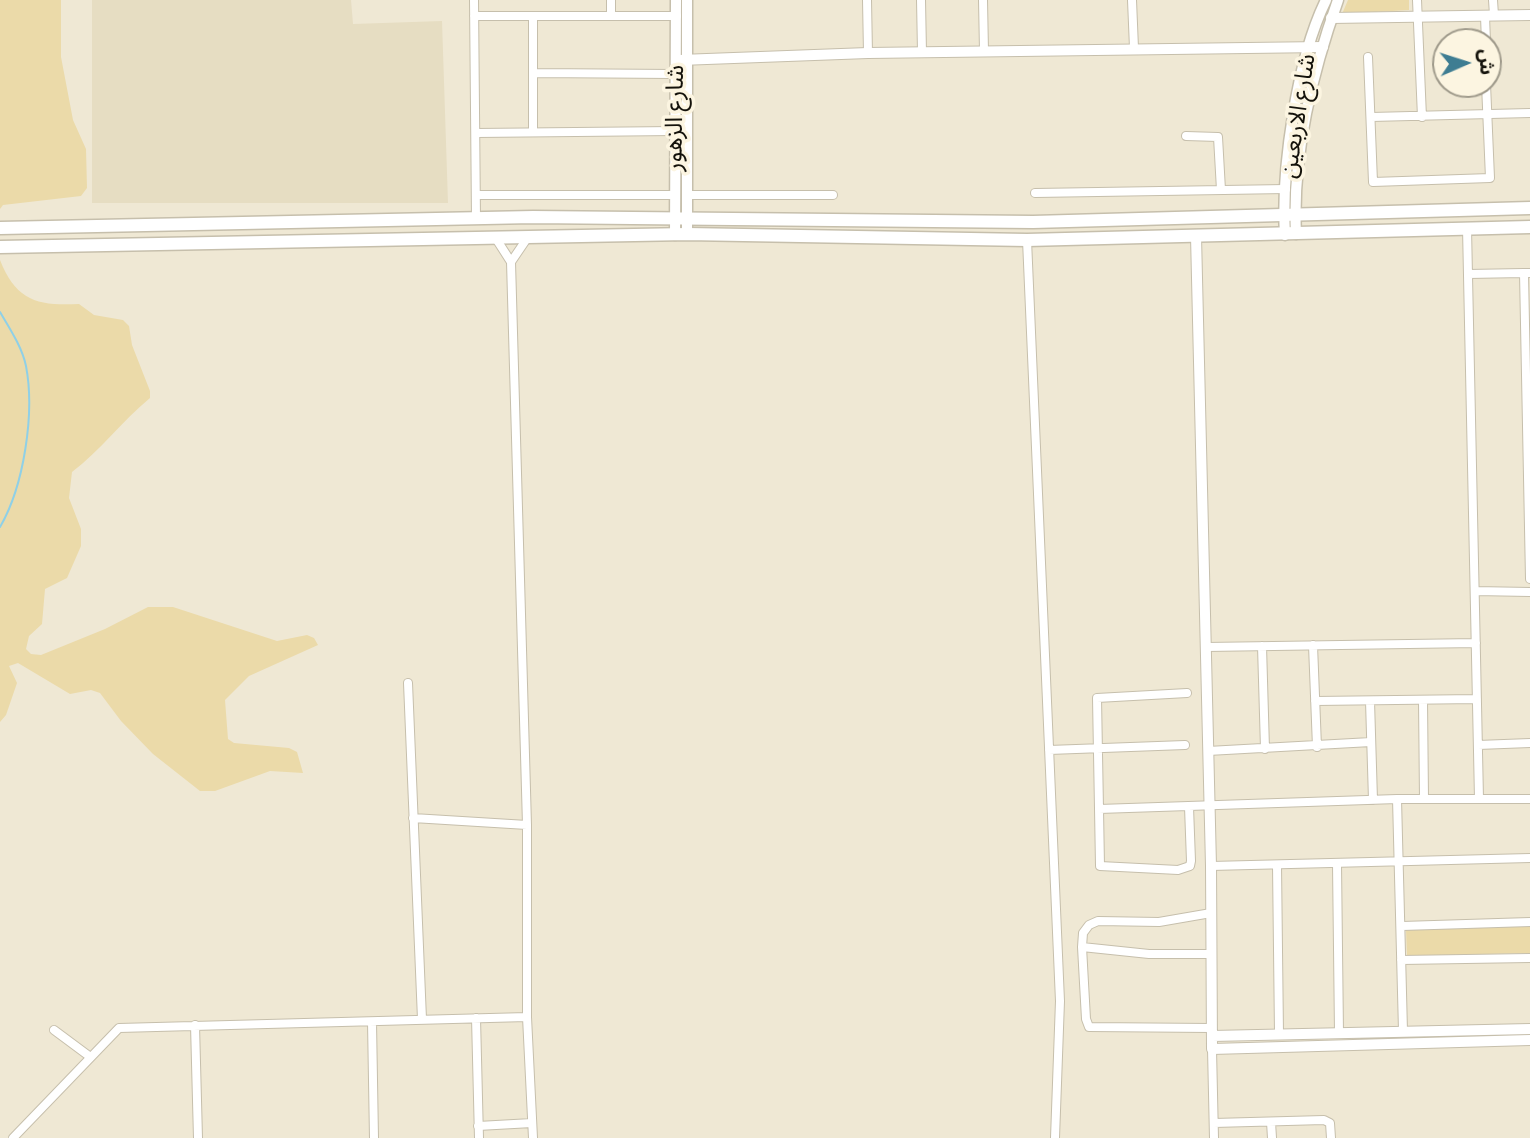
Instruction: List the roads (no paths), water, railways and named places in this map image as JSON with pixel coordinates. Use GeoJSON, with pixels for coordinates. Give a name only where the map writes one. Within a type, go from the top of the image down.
{"type":"FeatureCollection","features":[{"type":"Feature","properties":{"kind":"main road","name":"شارع الزهور"},"geometry":{"type":"LineString","coordinates":[[676,0],[687,195],[680,217]]}},
{"type":"Feature","properties":{"kind":"main road","name":"شارع الزهور"},"geometry":{"type":"LineString","coordinates":[[681,235],[680,217],[674,195],[675,74],[681,60],[687,0]]}},
{"type":"Feature","properties":{"kind":"main road","name":"شارع الاربعين"},"geometry":{"type":"LineString","coordinates":[[1291,234],[1286,189],[1296,110],[1309,46],[1326,0]]}},
{"type":"Feature","properties":{"kind":"main road"},"geometry":{"type":"LineString","coordinates":[[1289,215],[1313,84],[1338,0]]}},
{"type":"Feature","properties":{"kind":"main road"},"geometry":{"type":"LineString","coordinates":[[3,228],[476,218],[680,217],[1033,222],[1530,208]]}},
{"type":"Feature","properties":{"kind":"main road"},"geometry":{"type":"LineString","coordinates":[[391,220],[394,239]]}},
{"type":"Feature","properties":{"kind":"main road"},"geometry":{"type":"LineString","coordinates":[[5,247],[681,235],[1027,240],[1530,226]]}},
{"type":"Feature","properties":{"kind":"street"},"geometry":{"type":"LineString","coordinates":[[474,0],[476,218]]}},
{"type":"Feature","properties":{"kind":"street"},"geometry":{"type":"LineString","coordinates":[[611,0],[611,16]]}},
{"type":"Feature","properties":{"kind":"street"},"geometry":{"type":"LineString","coordinates":[[867,0],[868,53]]}},
{"type":"Feature","properties":{"kind":"street"},"geometry":{"type":"LineString","coordinates":[[921,0],[922,52]]}},
{"type":"Feature","properties":{"kind":"street"},"geometry":{"type":"LineString","coordinates":[[983,0],[984,51]]}},
{"type":"Feature","properties":{"kind":"street"},"geometry":{"type":"LineString","coordinates":[[1132,0],[1134,48]]}},
{"type":"Feature","properties":{"kind":"street"},"geometry":{"type":"LineString","coordinates":[[1417,0],[1422,117]]}},
{"type":"Feature","properties":{"kind":"street"},"geometry":{"type":"LineString","coordinates":[[1488,28],[1493,0]]}},
{"type":"Feature","properties":{"kind":"street"},"geometry":{"type":"LineString","coordinates":[[1331,18],[1530,15]]}},
{"type":"Feature","properties":{"kind":"street"},"geometry":{"type":"LineString","coordinates":[[474,16],[677,16]]}},
{"type":"Feature","properties":{"kind":"street"},"geometry":{"type":"LineString","coordinates":[[533,16],[533,131]]}},
{"type":"Feature","properties":{"kind":"street"},"geometry":{"type":"LineString","coordinates":[[681,60],[868,53],[1323,47]]}},
{"type":"Feature","properties":{"kind":"street"},"geometry":{"type":"LineString","coordinates":[[1368,58],[1373,182],[1490,178],[1486,98]]}},
{"type":"Feature","properties":{"kind":"street"},"geometry":{"type":"LineString","coordinates":[[533,74],[675,74]]}},
{"type":"Feature","properties":{"kind":"street"},"geometry":{"type":"LineString","coordinates":[[1371,117],[1530,113]]}},
{"type":"Feature","properties":{"kind":"street"},"geometry":{"type":"LineString","coordinates":[[476,133],[675,131]]}},
{"type":"Feature","properties":{"kind":"street"},"geometry":{"type":"LineString","coordinates":[[1186,136],[1218,137],[1221,190]]}},
{"type":"Feature","properties":{"kind":"street"},"geometry":{"type":"LineString","coordinates":[[1035,193],[1286,189]]}},
{"type":"Feature","properties":{"kind":"street"},"geometry":{"type":"LineString","coordinates":[[476,195],[674,195]]}},
{"type":"Feature","properties":{"kind":"street"},"geometry":{"type":"LineString","coordinates":[[687,195],[833,195]]}},
{"type":"Feature","properties":{"kind":"street"},"geometry":{"type":"LineString","coordinates":[[1467,228],[1479,799]]}},
{"type":"Feature","properties":{"kind":"street"},"geometry":{"type":"LineString","coordinates":[[1196,236],[1211,866],[1214,1138]]}},
{"type":"Feature","properties":{"kind":"street"},"geometry":{"type":"LineString","coordinates":[[495,237],[511,262],[527,825],[527,1017],[533,1138]]}},
{"type":"Feature","properties":{"kind":"street"},"geometry":{"type":"LineString","coordinates":[[511,262],[528,237]]}},
{"type":"Feature","properties":{"kind":"street"},"geometry":{"type":"LineString","coordinates":[[1027,240],[1060,1001],[1055,1138]]}},
{"type":"Feature","properties":{"kind":"street"},"geometry":{"type":"LineString","coordinates":[[1468,274],[1527,273],[1530,579]]}},
{"type":"Feature","properties":{"kind":"street"},"geometry":{"type":"LineString","coordinates":[[1475,592],[1530,592]]}},
{"type":"Feature","properties":{"kind":"street"},"geometry":{"type":"LineString","coordinates":[[1206,647],[1476,643]]}},
{"type":"Feature","properties":{"kind":"street"},"geometry":{"type":"LineString","coordinates":[[1313,645],[1317,747]]}},
{"type":"Feature","properties":{"kind":"street"},"geometry":{"type":"LineString","coordinates":[[1262,646],[1265,749]]}},
{"type":"Feature","properties":{"kind":"street"},"geometry":{"type":"LineString","coordinates":[[408,683],[422,1019]]}},
{"type":"Feature","properties":{"kind":"street"},"geometry":{"type":"LineString","coordinates":[[1186,693],[1097,698],[1100,866],[1178,870],[1190,866],[1189,807]]}},
{"type":"Feature","properties":{"kind":"street"},"geometry":{"type":"LineString","coordinates":[[1315,701],[1477,699]]}},
{"type":"Feature","properties":{"kind":"street"},"geometry":{"type":"LineString","coordinates":[[1423,700],[1423,799]]}},
{"type":"Feature","properties":{"kind":"street"},"geometry":{"type":"LineString","coordinates":[[1370,701],[1373,800]]}},
{"type":"Feature","properties":{"kind":"street"},"geometry":{"type":"LineString","coordinates":[[1208,751],[1371,742]]}},
{"type":"Feature","properties":{"kind":"street"},"geometry":{"type":"LineString","coordinates":[[1478,745],[1530,743]]}},
{"type":"Feature","properties":{"kind":"street"},"geometry":{"type":"LineString","coordinates":[[1049,750],[1185,746]]}},
{"type":"Feature","properties":{"kind":"street"},"geometry":{"type":"LineString","coordinates":[[1099,809],[1397,799],[1530,799]]}},
{"type":"Feature","properties":{"kind":"street"},"geometry":{"type":"LineString","coordinates":[[1397,799],[1403,1031]]}},
{"type":"Feature","properties":{"kind":"street"},"geometry":{"type":"LineString","coordinates":[[413,818],[527,825]]}},
{"type":"Feature","properties":{"kind":"street"},"geometry":{"type":"LineString","coordinates":[[1211,866],[1530,858]]}},
{"type":"Feature","properties":{"kind":"street"},"geometry":{"type":"LineString","coordinates":[[1337,864],[1339,1033]]}},
{"type":"Feature","properties":{"kind":"street"},"geometry":{"type":"LineString","coordinates":[[1277,865],[1279,1034]]}},
{"type":"Feature","properties":{"kind":"street"},"geometry":{"type":"LineString","coordinates":[[1211,914],[1159,922],[1098,920],[1088,925],[1083,933],[1082,947],[1086,1019],[1089,1027],[1279,1034],[1530,1029]]}},
{"type":"Feature","properties":{"kind":"street"},"geometry":{"type":"LineString","coordinates":[[1402,926],[1530,922]]}},
{"type":"Feature","properties":{"kind":"street"},"geometry":{"type":"LineString","coordinates":[[1082,947],[1149,954],[1211,954]]}},
{"type":"Feature","properties":{"kind":"street"},"geometry":{"type":"LineString","coordinates":[[1401,961],[1530,957]]}},
{"type":"Feature","properties":{"kind":"street"},"geometry":{"type":"LineString","coordinates":[[13,1138],[89,1056],[119,1028],[527,1017]]}},
{"type":"Feature","properties":{"kind":"street"},"geometry":{"type":"LineString","coordinates":[[476,1018],[479,1138]]}},
{"type":"Feature","properties":{"kind":"street"},"geometry":{"type":"LineString","coordinates":[[372,1022],[374,1138]]}},
{"type":"Feature","properties":{"kind":"street"},"geometry":{"type":"LineString","coordinates":[[195,1025],[198,1138]]}},
{"type":"Feature","properties":{"kind":"street"},"geometry":{"type":"LineString","coordinates":[[1497,1029],[1497,1041]]}},
{"type":"Feature","properties":{"kind":"street"},"geometry":{"type":"LineString","coordinates":[[54,1030],[89,1056]]}},
{"type":"Feature","properties":{"kind":"street"},"geometry":{"type":"LineString","coordinates":[[1212,1049],[1530,1040]]}},
{"type":"Feature","properties":{"kind":"street"},"geometry":{"type":"LineString","coordinates":[[1214,1123],[1324,1121],[1330,1123],[1331,1138]]}},
{"type":"Feature","properties":{"kind":"street"},"geometry":{"type":"LineString","coordinates":[[1271,1122],[1272,1138]]}},
{"type":"Feature","properties":{"kind":"street"},"geometry":{"type":"LineString","coordinates":[[478,1126],[532,1123]]}},
{"type":"Feature","properties":{"kind":"waterway"},"geometry":{"type":"LineString","coordinates":[[0,312],[24,359],[29,405],[21,470],[0,527]]}}]}
